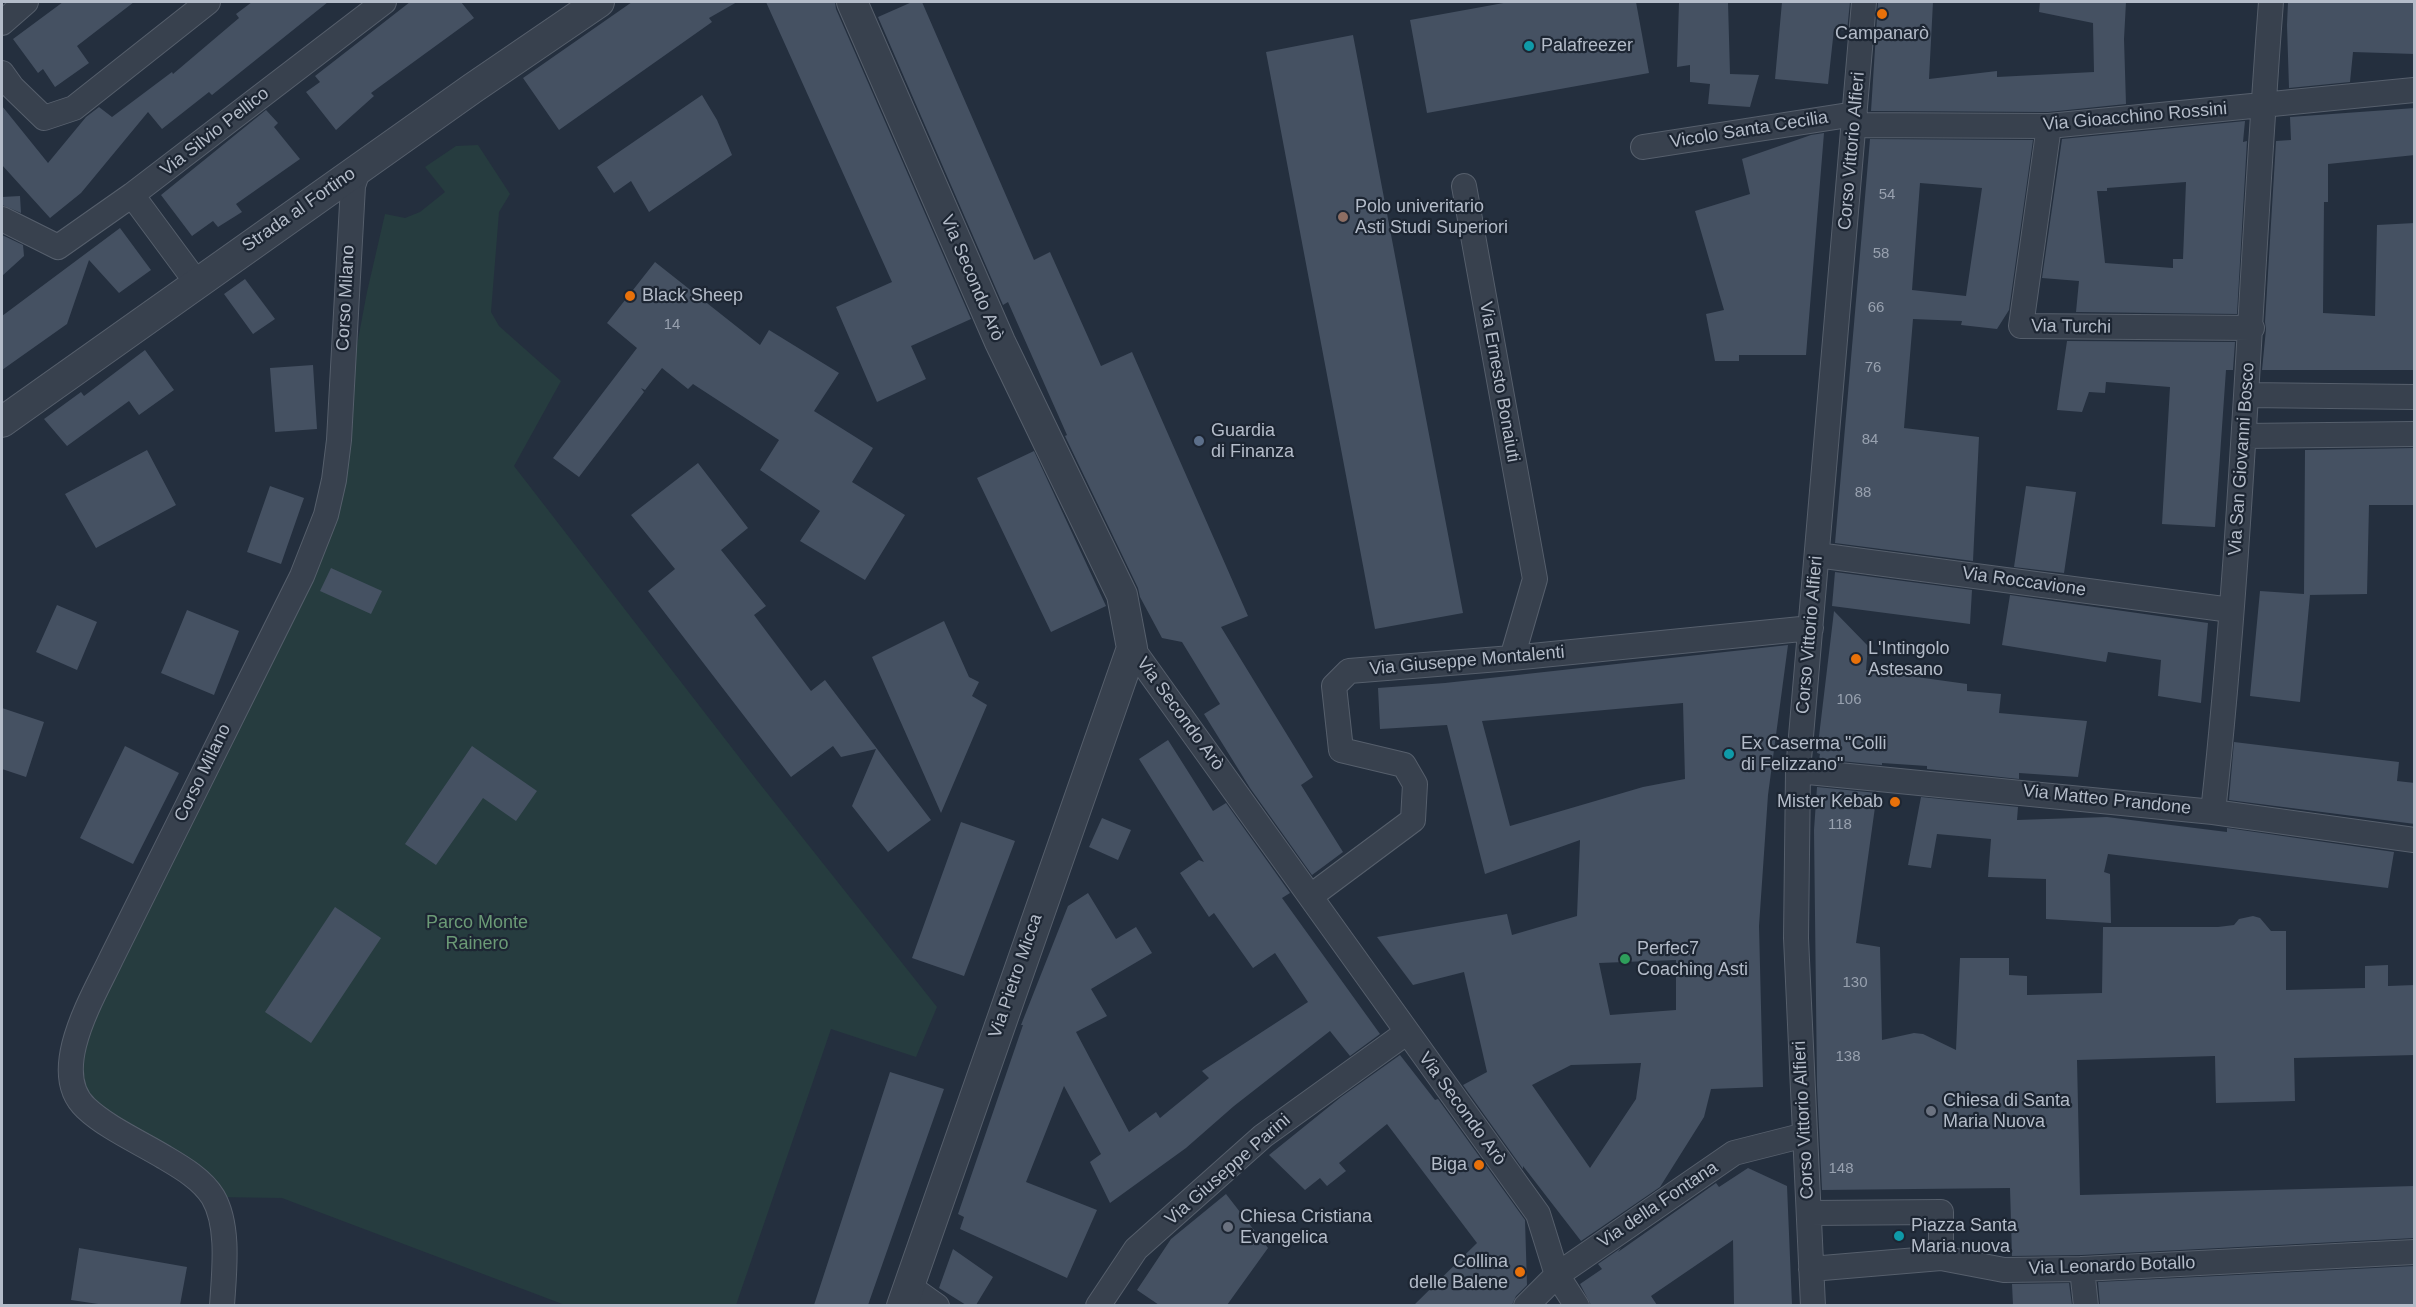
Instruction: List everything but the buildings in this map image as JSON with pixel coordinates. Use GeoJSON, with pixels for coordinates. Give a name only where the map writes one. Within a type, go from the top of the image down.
{"type":"FeatureCollection","features":[{"type":"Feature","properties":{"kind":"street"},"geometry":{"type":"LineString","coordinates":[[2,23],[26,2]]}},
{"type":"Feature","properties":{"kind":"street"},"geometry":{"type":"LineString","coordinates":[[2,73],[12,87],[44,118],[74,108],[208,2]]}},
{"type":"Feature","properties":{"kind":"street","name":"Via Silvio Pellico"},"geometry":{"type":"LineString","coordinates":[[2,219],[58,247],[132,195],[384,2]]}},
{"type":"Feature","properties":{"kind":"street","name":"Strada al Fortino"},"geometry":{"type":"LineString","coordinates":[[2,422],[359,168],[599,2]]}},
{"type":"Feature","properties":{"kind":"street","name":"Via Secondo Arò"},"geometry":{"type":"LineString","coordinates":[[852,2],[1000,342],[1122,595],[1132,648],[1538,1214],[1557,1275],[1577,1305]]}},
{"type":"Feature","properties":{"kind":"street","name":"Corso Vittorio Alfieri"},"geometry":{"type":"LineString","coordinates":[[1813,1305],[1796,938],[1798,771],[1864,2]]}},
{"type":"Feature","properties":{"kind":"street","name":"Via San Giovanni Bosco"},"geometry":{"type":"LineString","coordinates":[[2213,812],[2226,691],[2252,328],[2263,105],[2271,2]]}},
{"type":"Feature","properties":{"kind":"street","name":"Via Gioacchino Rossini"},"geometry":{"type":"LineString","coordinates":[[1855,119],[2049,126],[2415,90]]}},
{"type":"Feature","properties":{"kind":"street","name":"Vicolo Santa Cecilia"},"geometry":{"type":"LineString","coordinates":[[1643,147],[1855,119]]}},
{"type":"Feature","properties":{"kind":"street","name":"Via Turchi"},"geometry":{"type":"LineString","coordinates":[[2049,126],[2021,326],[2252,328]]}},
{"type":"Feature","properties":{"kind":"street","name":"Corso Milano"},"geometry":{"type":"LineString","coordinates":[[222,1305],[225,1260],[221,1218],[213,1197],[182,1167],[85,1107],[72,1085],[71,1059],[75,1044],[111,959],[302,576],[326,515],[339,440],[352,186],[359,168]]}},
{"type":"Feature","properties":{"kind":"street","name":"Via Ernesto Bonaiuti"},"geometry":{"type":"LineString","coordinates":[[1464,186],[1535,579],[1512,658]]}},
{"type":"Feature","properties":{"kind":"street"},"geometry":{"type":"LineString","coordinates":[[132,195],[197,283]]}},
{"type":"Feature","properties":{"kind":"street"},"geometry":{"type":"LineString","coordinates":[[2247,395],[2415,397]]}},
{"type":"Feature","properties":{"kind":"street"},"geometry":{"type":"LineString","coordinates":[[2295,434],[2297,396]]}},
{"type":"Feature","properties":{"kind":"street"},"geometry":{"type":"LineString","coordinates":[[2244,436],[2415,434]]}},
{"type":"Feature","properties":{"kind":"street","name":"Via Roccavione"},"geometry":{"type":"LineString","coordinates":[[1817,555],[2231,610]]}},
{"type":"Feature","properties":{"kind":"street","name":"Via Giuseppe Montalenti"},"geometry":{"type":"LineString","coordinates":[[1311,896],[1413,820],[1415,784],[1404,765],[1341,750],[1334,686],[1349,671],[1512,658],[1811,628]]}},
{"type":"Feature","properties":{"kind":"street","name":"Via Pietro Micca"},"geometry":{"type":"LineString","coordinates":[[905,1295],[1132,648]]}},
{"type":"Feature","properties":{"kind":"street","name":"Via Matteo Prandone"},"geometry":{"type":"LineString","coordinates":[[1798,771],[2213,812],[2415,840]]}},
{"type":"Feature","properties":{"kind":"street","name":"Via Giuseppe Parini"},"geometry":{"type":"LineString","coordinates":[[1098,1305],[1136,1249],[1254,1143],[1406,1033]]}},
{"type":"Feature","properties":{"kind":"street","name":"Via della Fontana"},"geometry":{"type":"LineString","coordinates":[[1526,1305],[1557,1275],[1734,1153],[1805,1135]]}},
{"type":"Feature","properties":{"kind":"street"},"geometry":{"type":"LineString","coordinates":[[1809,1214],[1941,1212],[1941,1258]]}},
{"type":"Feature","properties":{"kind":"street","name":"Via Leonardo Botallo"},"geometry":{"type":"LineString","coordinates":[[1812,1269],[1941,1258],[2004,1270],[2082,1269],[2415,1252]]}},
{"type":"Feature","properties":{"kind":"street"},"geometry":{"type":"LineString","coordinates":[[2082,1269],[2086,1305]]}},
{"type":"Feature","properties":{"kind":"street"},"geometry":{"type":"LineString","coordinates":[[905,1295],[937,1305]]}},
{"type":"Feature","properties":{"kind":"green space","name":"Parco Monte Rainero"},"geometry":{"type":"Polygon","coordinates":[[[478,145],[510,194],[499,212],[491,312],[499,326],[561,381],[514,466],[756,779],[937,1007],[916,1057],[831,1029],[736,1305],[565,1305],[282,1198],[213,1197],[96,1116],[70,1072],[302,576],[339,440],[367,292],[385,214],[405,218],[420,212],[445,192],[425,167],[456,146],[478,145]]]}},
{"type":"Feature","properties":{"kind":"place","name":"Campanarò"},"geometry":{"type":"Point","coordinates":[1882,14]}},
{"type":"Feature","properties":{"kind":"place","name":"Palafreezer"},"geometry":{"type":"Point","coordinates":[1529,46]}},
{"type":"Feature","properties":{"kind":"place","name":"Polo univeritario Asti Studi Superiori"},"geometry":{"type":"Point","coordinates":[1343,217]}},
{"type":"Feature","properties":{"kind":"place","name":"Black Sheep"},"geometry":{"type":"Point","coordinates":[630,296]}},
{"type":"Feature","properties":{"kind":"place","name":"Guardia di Finanza"},"geometry":{"type":"Point","coordinates":[1199,441]}},
{"type":"Feature","properties":{"kind":"place","name":"L'Intingolo Astesano"},"geometry":{"type":"Point","coordinates":[1856,659]}},
{"type":"Feature","properties":{"kind":"place","name":"Ex Caserma \"Colli di Felizzano\""},"geometry":{"type":"Point","coordinates":[1729,754]}},
{"type":"Feature","properties":{"kind":"place","name":"Mister Kebab"},"geometry":{"type":"Point","coordinates":[1895,802]}},
{"type":"Feature","properties":{"kind":"place","name":"Perfec7 Coaching Asti"},"geometry":{"type":"Point","coordinates":[1625,959]}},
{"type":"Feature","properties":{"kind":"place","name":"Chiesa di Santa Maria Nuova"},"geometry":{"type":"Point","coordinates":[1931,1111]}},
{"type":"Feature","properties":{"kind":"place","name":"Biga"},"geometry":{"type":"Point","coordinates":[1479,1165]}},
{"type":"Feature","properties":{"kind":"place","name":"Chiesa Cristiana Evangelica"},"geometry":{"type":"Point","coordinates":[1228,1227]}},
{"type":"Feature","properties":{"kind":"place","name":"Piazza Santa Maria nuova"},"geometry":{"type":"Point","coordinates":[1899,1236]}},
{"type":"Feature","properties":{"kind":"place","name":"Collina delle Balene"},"geometry":{"type":"Point","coordinates":[1520,1272]}}]}
